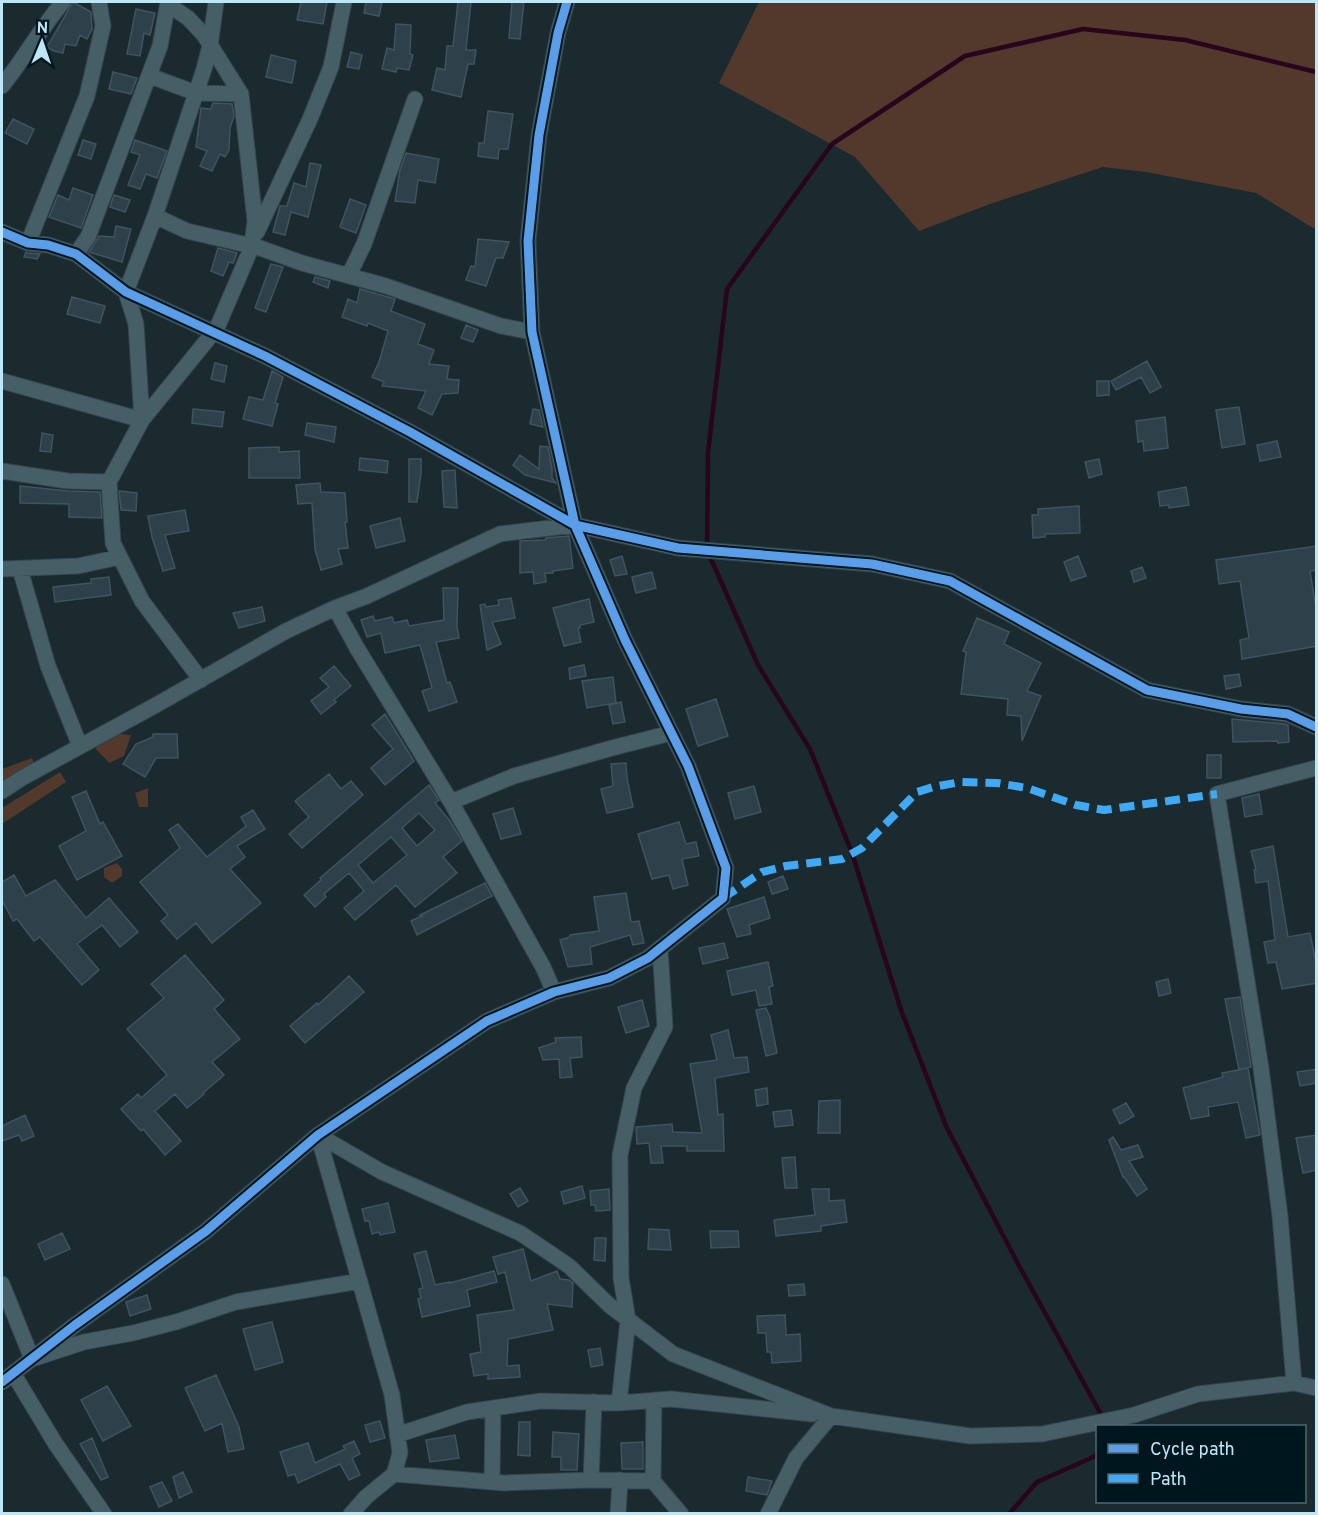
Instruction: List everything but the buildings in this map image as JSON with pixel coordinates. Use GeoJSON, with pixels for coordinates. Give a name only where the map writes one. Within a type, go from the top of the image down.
{"type":"FeatureCollection","features":[{"type":"Feature","properties":{"kind":"street"},"geometry":{"type":"LineString","coordinates":[[2,86],[49,18],[63,2]]}},
{"type":"Feature","properties":{"kind":"street"},"geometry":{"type":"LineString","coordinates":[[28,243],[87,96],[103,26],[99,2]]}},
{"type":"Feature","properties":{"kind":"street"},"geometry":{"type":"LineString","coordinates":[[142,420],[136,324],[126,292],[196,93],[210,46],[216,2]]}},
{"type":"Feature","properties":{"kind":"street"},"geometry":{"type":"LineString","coordinates":[[201,680],[142,601],[113,543],[109,482],[142,420],[212,333],[226,309],[262,219],[310,120],[331,67],[344,2]]}},
{"type":"Feature","properties":{"kind":"street"},"geometry":{"type":"LineString","coordinates":[[555,2],[558,33]]}},
{"type":"Feature","properties":{"kind":"street"},"geometry":{"type":"LineString","coordinates":[[104,1514],[7,1377],[206,1231],[318,1135],[487,1021],[554,992],[609,978],[648,958],[723,898],[726,868],[688,766],[625,640],[575,525],[532,332],[528,241],[539,135],[558,33],[567,2]]}},
{"type":"Feature","properties":{"kind":"street"},"geometry":{"type":"LineString","coordinates":[[76,254],[88,237],[150,76],[160,45],[169,3],[204,35],[241,94],[255,221],[252,246]]}},
{"type":"Feature","properties":{"kind":"street"},"geometry":{"type":"LineString","coordinates":[[150,76],[196,93],[241,94]]}},
{"type":"Feature","properties":{"kind":"street"},"geometry":{"type":"LineString","coordinates":[[349,275],[364,244],[415,99]]}},
{"type":"Feature","properties":{"kind":"street"},"geometry":{"type":"LineString","coordinates":[[154,216],[187,231],[252,246],[386,286],[501,326],[532,332]]}},
{"type":"Feature","properties":{"kind":"street"},"geometry":{"type":"LineString","coordinates":[[2,232],[28,243],[48,245],[76,254],[126,292],[265,356],[410,432],[575,525],[678,548],[872,564],[950,581],[1147,690],[1241,709],[1288,714],[1317,727]]}},
{"type":"Feature","properties":{"kind":"street"},"geometry":{"type":"LineString","coordinates":[[2,381],[142,420]]}},
{"type":"Feature","properties":{"kind":"street"},"geometry":{"type":"LineString","coordinates":[[2,471],[68,481],[109,482]]}},
{"type":"Feature","properties":{"kind":"street"},"geometry":{"type":"LineString","coordinates":[[2,791],[286,630],[367,596],[500,534],[575,525]]}},
{"type":"Feature","properties":{"kind":"street"},"geometry":{"type":"LineString","coordinates":[[2,569],[78,566],[120,557]]}},
{"type":"Feature","properties":{"kind":"street"},"geometry":{"type":"LineString","coordinates":[[20,569],[48,666],[80,746]]}},
{"type":"Feature","properties":{"kind":"street"},"geometry":{"type":"LineString","coordinates":[[334,608],[451,802],[543,967],[554,992]]}},
{"type":"Feature","properties":{"kind":"street"},"geometry":{"type":"LineString","coordinates":[[451,802],[514,776],[671,733]]}},
{"type":"Feature","properties":{"kind":"street"},"geometry":{"type":"LineString","coordinates":[[1294,1383],[1280,1216],[1261,1068],[1217,794],[1317,768]]}},
{"type":"Feature","properties":{"kind":"street"},"geometry":{"type":"LineString","coordinates":[[619,1403],[628,1320],[621,1278],[620,1155],[634,1088],[665,1028],[660,948]]}},
{"type":"Feature","properties":{"kind":"street"},"geometry":{"type":"LineString","coordinates":[[318,1135],[382,1172],[520,1233],[569,1266],[609,1305],[673,1354],[831,1416]]}},
{"type":"Feature","properties":{"kind":"street"},"geometry":{"type":"LineString","coordinates":[[318,1135],[392,1395],[400,1453],[394,1474],[366,1497],[351,1514]]}},
{"type":"Feature","properties":{"kind":"street"},"geometry":{"type":"LineString","coordinates":[[32,1359],[84,1342],[134,1333],[176,1322],[236,1302],[360,1281]]}},
{"type":"Feature","properties":{"kind":"street"},"geometry":{"type":"LineString","coordinates":[[2,1284],[32,1359]]}},
{"type":"Feature","properties":{"kind":"street"},"geometry":{"type":"LineString","coordinates":[[397,1435],[467,1412],[541,1401],[619,1403],[671,1399],[831,1416],[970,1436],[1042,1434],[1134,1415],[1198,1394],[1294,1383],[1317,1388]]}},
{"type":"Feature","properties":{"kind":"street"},"geometry":{"type":"LineString","coordinates":[[654,1400],[653,1481],[681,1514]]}},
{"type":"Feature","properties":{"kind":"street"},"geometry":{"type":"LineString","coordinates":[[591,1480],[594,1402]]}},
{"type":"Feature","properties":{"kind":"street"},"geometry":{"type":"LineString","coordinates":[[492,1482],[493,1408]]}},
{"type":"Feature","properties":{"kind":"street"},"geometry":{"type":"LineString","coordinates":[[768,1514],[796,1458],[831,1416]]}},
{"type":"Feature","properties":{"kind":"street"},"geometry":{"type":"LineString","coordinates":[[394,1474],[492,1482],[653,1481]]}},
{"type":"Feature","properties":{"kind":"street"},"geometry":{"type":"LineString","coordinates":[[618,1514],[620,1480]]}},
{"type":"Feature","properties":{"kind":"shaded area"},"geometry":{"type":"Polygon","coordinates":[[[759,2],[1316,2],[1316,227],[1313,228],[1256,193],[1146,172],[1103,167],[990,204],[919,231],[855,157],[719,83],[759,2]]]}},
{"type":"Feature","properties":{"kind":"shaded area"},"geometry":{"type":"Polygon","coordinates":[[[111,733],[131,735],[124,756],[109,763],[95,748],[111,733]]]}},
{"type":"Feature","properties":{"kind":"shaded area"},"geometry":{"type":"Polygon","coordinates":[[[32,758],[35,767],[2,782],[2,769],[32,758]]]}},
{"type":"Feature","properties":{"kind":"shaded area"},"geometry":{"type":"Polygon","coordinates":[[[60,772],[66,782],[2,824],[2,808],[60,772]]]}},
{"type":"Feature","properties":{"kind":"shaded area"},"geometry":{"type":"Polygon","coordinates":[[[148,788],[148,807],[139,807],[135,793],[148,788]]]}},
{"type":"Feature","properties":{"kind":"shaded area"},"geometry":{"type":"Polygon","coordinates":[[[117,863],[122,869],[122,876],[112,883],[104,877],[104,868],[117,863]]]}},
{"type":"Feature","properties":{"kind":"waterway"},"geometry":{"type":"LineString","coordinates":[[1103,1418],[1017,1262],[946,1126],[901,1010],[852,853],[810,749],[758,665],[707,550],[708,453],[727,289],[832,144],[965,56],[1083,29],[1185,40],[1316,72]]}},
{"type":"Feature","properties":{"kind":"waterway"},"geometry":{"type":"LineString","coordinates":[[1009,1514],[1037,1482],[1096,1456]]}},
{"type":"Feature","properties":{"kind":"marked path"},"geometry":{"type":"LineString","coordinates":[[723,898],[762,872],[786,866],[842,859],[862,848],[917,792],[933,787],[961,782],[997,783],[1027,788],[1076,805],[1104,810],[1217,794]]}},
{"type":"Feature","properties":{"kind":"cycle path"},"geometry":{"type":"LineString","coordinates":[[2,1382],[75,1325],[206,1231],[318,1135],[487,1021],[554,992],[609,978],[648,958],[723,898],[726,868],[688,766],[625,640],[575,525],[532,332],[528,241],[539,135],[558,33],[567,2]]}},
{"type":"Feature","properties":{"kind":"cycle path"},"geometry":{"type":"LineString","coordinates":[[2,232],[28,243],[48,245],[76,254],[126,292],[265,356],[410,432],[575,525],[678,548],[872,564],[950,581],[1147,690],[1241,709],[1288,714],[1316,727]]}}]}
